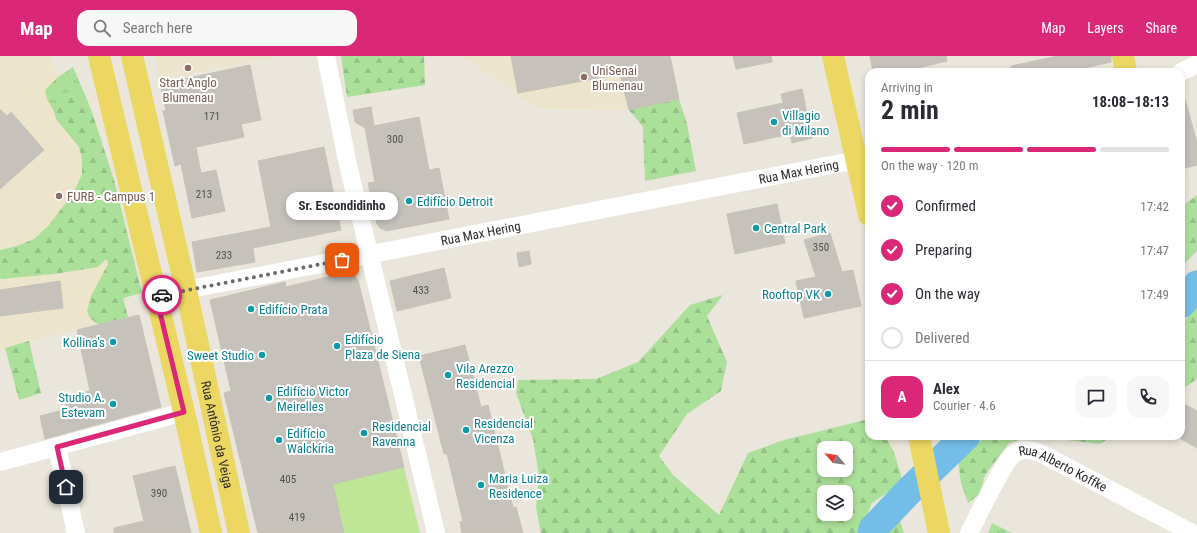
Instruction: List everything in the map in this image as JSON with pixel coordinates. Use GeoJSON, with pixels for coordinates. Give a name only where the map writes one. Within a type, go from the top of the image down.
{"type":"FeatureCollection","features":[{"type":"Feature","properties":{"kind":"main road","name":"Rua Antônio da Veiga"},"geometry":{"type":"LineString","coordinates":[[99,56],[184,412],[211,533]]}},
{"type":"Feature","properties":{"kind":"main road","name":"Rua Antônio da Veiga"},"geometry":{"type":"LineString","coordinates":[[132,56],[186,290],[239,533]]}},
{"type":"Feature","properties":{"kind":"main road"},"geometry":{"type":"LineString","coordinates":[[833,56],[863,159],[865,179]]}},
{"type":"Feature","properties":{"kind":"main road"},"geometry":{"type":"LineString","coordinates":[[1123,56],[1125,68]]}},
{"type":"Feature","properties":{"kind":"main road"},"geometry":{"type":"LineString","coordinates":[[156,296],[186,290]]}},
{"type":"Feature","properties":{"kind":"main road"},"geometry":{"type":"LineString","coordinates":[[920,440],[939,533]]}},
{"type":"Feature","properties":{"kind":"street"},"geometry":{"type":"LineString","coordinates":[[326,56],[348,165],[436,533]]}},
{"type":"Feature","properties":{"kind":"street"},"geometry":{"type":"LineString","coordinates":[[1185,70],[1197,64]]}},
{"type":"Feature","properties":{"kind":"street","name":"Rua Max Hering"},"geometry":{"type":"LineString","coordinates":[[186,290],[863,159]]}},
{"type":"Feature","properties":{"kind":"street"},"geometry":{"type":"LineString","coordinates":[[0,462],[184,412]]}},
{"type":"Feature","properties":{"kind":"street"},"geometry":{"type":"LineString","coordinates":[[57,447],[76,533]]}},
{"type":"Feature","properties":{"kind":"street","name":"Rua Alberto Koffke"},"geometry":{"type":"LineString","coordinates":[[969,533],[1004,467],[1015,453],[1027,450],[1040,453],[1050,458],[1192,533]]}},
{"type":"Feature","properties":{"kind":"shaded area","name":"FURB - Campus 1"},"geometry":{"type":"Polygon","coordinates":[[[0,56],[50,56],[58,77],[73,67],[91,109],[106,153],[142,293],[123,298],[128,317],[0,349],[0,56]]]}},
{"type":"Feature","properties":{"kind":"shaded area","name":"Start Anglo Blumenau"},"geometry":{"type":"Polygon","coordinates":[[[154,56],[279,56],[160,80],[154,56]]]}},
{"type":"Feature","properties":{"kind":"shaded area","name":"UniSenai Blumenau"},"geometry":{"type":"Polygon","coordinates":[[[462,56],[670,56],[679,99],[629,110],[538,109],[462,56]]]}},
{"type":"Feature","properties":{"kind":"green space"},"geometry":{"type":"Polygon","coordinates":[[[341,56],[424,56],[425,85],[347,97],[341,56]]]}},
{"type":"Feature","properties":{"kind":"green space"},"geometry":{"type":"Polygon","coordinates":[[[73,67],[91,109],[80,100],[72,96],[63,99],[53,109],[47,99],[45,90],[58,77],[73,67]]]}},
{"type":"Feature","properties":{"kind":"green space"},"geometry":{"type":"Polygon","coordinates":[[[66,96],[77,97],[91,109],[114,180],[142,293],[123,298],[128,317],[99,325],[90,318],[87,311],[91,296],[108,264],[107,260],[105,260],[98,267],[54,274],[0,279],[0,250],[17,246],[34,239],[49,225],[74,192],[82,174],[82,158],[79,147],[56,119],[53,109],[59,101],[66,96]]]}},
{"type":"Feature","properties":{"kind":"green space"},"geometry":{"type":"Polygon","coordinates":[[[679,99],[687,124],[696,171],[645,181],[643,127],[629,110],[679,99]]]}},
{"type":"Feature","properties":{"kind":"green space"},"geometry":{"type":"Polygon","coordinates":[[[1197,195],[1197,251],[1185,263],[1185,204],[1197,195]]]}},
{"type":"Feature","properties":{"kind":"green space"},"geometry":{"type":"Polygon","coordinates":[[[723,295],[707,316],[727,362],[721,391],[687,414],[659,456],[673,475],[719,515],[748,453],[784,440],[865,420],[865,440],[887,440],[894,452],[903,482],[872,503],[859,533],[541,533],[536,507],[539,476],[533,439],[516,393],[518,380],[596,379],[638,362],[690,305],[723,295]]]}},
{"type":"Feature","properties":{"kind":"green space"},"geometry":{"type":"Polygon","coordinates":[[[1197,305],[1197,379],[1185,387],[1185,321],[1197,305]]]}},
{"type":"Feature","properties":{"kind":"green space"},"geometry":{"type":"Polygon","coordinates":[[[29,341],[41,393],[19,400],[5,348],[29,341]]]}},
{"type":"Feature","properties":{"kind":"green space"},"geometry":{"type":"Polygon","coordinates":[[[982,440],[1018,440],[1009,443],[985,475],[980,494],[968,503],[961,483],[958,460],[982,440]]]}},
{"type":"Feature","properties":{"kind":"green space"},"geometry":{"type":"Polygon","coordinates":[[[1067,440],[1106,440],[1100,444],[1067,440]]]}},
{"type":"Feature","properties":{"kind":"green space"},"geometry":{"type":"Polygon","coordinates":[[[404,467],[420,533],[344,533],[333,484],[404,467]]]}},
{"type":"Feature","properties":{"kind":"green space"},"geometry":{"type":"Polygon","coordinates":[[[899,518],[904,533],[884,533],[887,525],[899,518]]]}},
{"type":"Feature","properties":{"kind":"green space"},"geometry":{"type":"Polygon","coordinates":[[[992,523],[1012,533],[988,533],[992,523]]]}},
{"type":"Feature","properties":{"kind":"building","name":"UniSenai Blumenau"},"geometry":{"type":"Polygon","coordinates":[[[511,56],[670,56],[679,99],[629,110],[620,74],[518,93],[511,56]]]}},
{"type":"Feature","properties":{"kind":"building"},"geometry":{"type":"Polygon","coordinates":[[[733,56],[771,56],[772,62],[736,69],[733,56]]]}},
{"type":"Feature","properties":{"kind":"building"},"geometry":{"type":"Polygon","coordinates":[[[870,56],[946,56],[947,61],[918,68],[872,68],[870,56]]]}},
{"type":"Feature","properties":{"kind":"building"},"geometry":{"type":"Polygon","coordinates":[[[1058,56],[1111,56],[1111,62],[1088,68],[1011,68],[1011,66],[1058,56]]]}},
{"type":"Feature","properties":{"kind":"building"},"geometry":{"type":"Polygon","coordinates":[[[250,65],[261,120],[241,124],[244,137],[196,147],[201,173],[216,170],[225,211],[192,218],[181,164],[175,166],[163,111],[166,111],[160,84],[250,65]]]}},
{"type":"Feature","properties":{"kind":"building","name":"Villagio di Milano"},"geometry":{"type":"Polygon","coordinates":[[[802,89],[812,138],[792,143],[790,134],[744,144],[737,113],[783,103],[781,94],[802,89]]]}},
{"type":"Feature","properties":{"kind":"building"},"geometry":{"type":"Polygon","coordinates":[[[1185,99],[1197,143],[1197,165],[1185,168],[1185,99]]]}},
{"type":"Feature","properties":{"kind":"building"},"geometry":{"type":"Polygon","coordinates":[[[371,107],[374,126],[419,117],[429,170],[439,168],[449,219],[386,231],[380,228],[377,224],[368,183],[375,182],[365,128],[355,122],[353,110],[371,107]]]}},
{"type":"Feature","properties":{"kind":"building"},"geometry":{"type":"Polygon","coordinates":[[[0,109],[7,116],[11,112],[44,150],[0,189],[0,109]]]}},
{"type":"Feature","properties":{"kind":"building"},"geometry":{"type":"Polygon","coordinates":[[[324,147],[341,230],[253,248],[255,262],[197,272],[192,242],[271,227],[258,161],[324,147]]]}},
{"type":"Feature","properties":{"kind":"building","name":"Central Park"},"geometry":{"type":"Polygon","coordinates":[[[777,204],[785,243],[735,254],[727,214],[777,204]]]}},
{"type":"Feature","properties":{"kind":"building","name":"Rooftop VK"},"geometry":{"type":"Polygon","coordinates":[[[830,233],[842,272],[853,270],[861,306],[804,318],[796,281],[816,277],[804,240],[830,233]]]}},
{"type":"Feature","properties":{"kind":"building"},"geometry":{"type":"Polygon","coordinates":[[[529,251],[531,264],[519,267],[517,253],[529,251]]]}},
{"type":"Feature","properties":{"kind":"building"},"geometry":{"type":"Polygon","coordinates":[[[444,268],[451,298],[397,311],[390,281],[444,268]]]}},
{"type":"Feature","properties":{"kind":"building"},"geometry":{"type":"Polygon","coordinates":[[[348,272],[353,274],[358,280],[404,467],[333,484],[344,533],[258,533],[224,393],[231,391],[210,300],[285,282],[286,287],[348,272]]]}},
{"type":"Feature","properties":{"kind":"building"},"geometry":{"type":"Polygon","coordinates":[[[60,281],[63,308],[0,316],[0,290],[60,281]]]}},
{"type":"Feature","properties":{"kind":"building"},"geometry":{"type":"Polygon","coordinates":[[[139,315],[161,407],[45,439],[40,416],[67,409],[64,397],[90,391],[77,330],[139,315]]]}},
{"type":"Feature","properties":{"kind":"building"},"geometry":{"type":"Polygon","coordinates":[[[465,345],[481,407],[488,405],[513,508],[516,507],[523,533],[462,533],[460,522],[463,521],[447,454],[444,454],[419,356],[465,345]]]}},
{"type":"Feature","properties":{"kind":"building"},"geometry":{"type":"Polygon","coordinates":[[[1186,405],[1197,411],[1197,448],[1183,440],[1185,440],[1186,405]]]}},
{"type":"Feature","properties":{"kind":"building"},"geometry":{"type":"Polygon","coordinates":[[[175,466],[191,533],[114,533],[114,528],[144,521],[133,476],[175,466]]]}},
{"type":"Feature","properties":{"kind":"waterway"},"geometry":{"type":"LineString","coordinates":[[1185,299],[1197,285]]}},
{"type":"Feature","properties":{"kind":"waterway"},"geometry":{"type":"LineString","coordinates":[[872,533],[873,529],[908,492],[962,440]]}},
{"type":"Feature","properties":{"kind":"way so far"},"geometry":{"type":"LineString","coordinates":[[162,295],[342,260]]}},
{"type":"Feature","properties":{"kind":"place","name":"Start Anglo Blumenau"},"geometry":{"type":"Point","coordinates":[188,68]}},
{"type":"Feature","properties":{"kind":"place","name":"UniSenai Blumenau"},"geometry":{"type":"Point","coordinates":[584,77]}},
{"type":"Feature","properties":{"kind":"place","name":"Villagio di Milano"},"geometry":{"type":"Point","coordinates":[774,122]}},
{"type":"Feature","properties":{"kind":"place","name":"FURB - Campus 1"},"geometry":{"type":"Point","coordinates":[59,196]}},
{"type":"Feature","properties":{"kind":"place","name":"Edifício Detroit"},"geometry":{"type":"Point","coordinates":[409,201]}},
{"type":"Feature","properties":{"kind":"place","name":"Central Park"},"geometry":{"type":"Point","coordinates":[756,228]}},
{"type":"Feature","properties":{"kind":"place","name":"Sr. Escondidinho"},"geometry":{"type":"Point","coordinates":[342,260]}},
{"type":"Feature","properties":{"kind":"place","name":"Rooftop VK"},"geometry":{"type":"Point","coordinates":[828,294]}},
{"type":"Feature","properties":{"kind":"place","name":"Edifício Prata"},"geometry":{"type":"Point","coordinates":[251,309]}},
{"type":"Feature","properties":{"kind":"place","name":"Kollina's"},"geometry":{"type":"Point","coordinates":[113,342]}},
{"type":"Feature","properties":{"kind":"place","name":"Edifício Plaza de Siena"},"geometry":{"type":"Point","coordinates":[337,346]}},
{"type":"Feature","properties":{"kind":"place","name":"Sweet Studio"},"geometry":{"type":"Point","coordinates":[262,355]}},
{"type":"Feature","properties":{"kind":"place","name":"Vila Arezzo Residencial"},"geometry":{"type":"Point","coordinates":[448,375]}},
{"type":"Feature","properties":{"kind":"place","name":"Edifício Victor Meirelles"},"geometry":{"type":"Point","coordinates":[269,398]}},
{"type":"Feature","properties":{"kind":"place","name":"Studio A. Estevam"},"geometry":{"type":"Point","coordinates":[113,404]}},
{"type":"Feature","properties":{"kind":"place","name":"Residencial Vicenza"},"geometry":{"type":"Point","coordinates":[466,430]}},
{"type":"Feature","properties":{"kind":"place","name":"Residencial Ravenna"},"geometry":{"type":"Point","coordinates":[364,433]}},
{"type":"Feature","properties":{"kind":"place","name":"Edifício Walckíria"},"geometry":{"type":"Point","coordinates":[279,440]}},
{"type":"Feature","properties":{"kind":"place","name":"Maria Luiza Residence"},"geometry":{"type":"Point","coordinates":[481,485]}},
{"type":"Feature","properties":{"kind":"route"},"geometry":{"type":"LineString","coordinates":[[66,487],[57,447],[184,412],[156,296],[162,295]]}}]}
